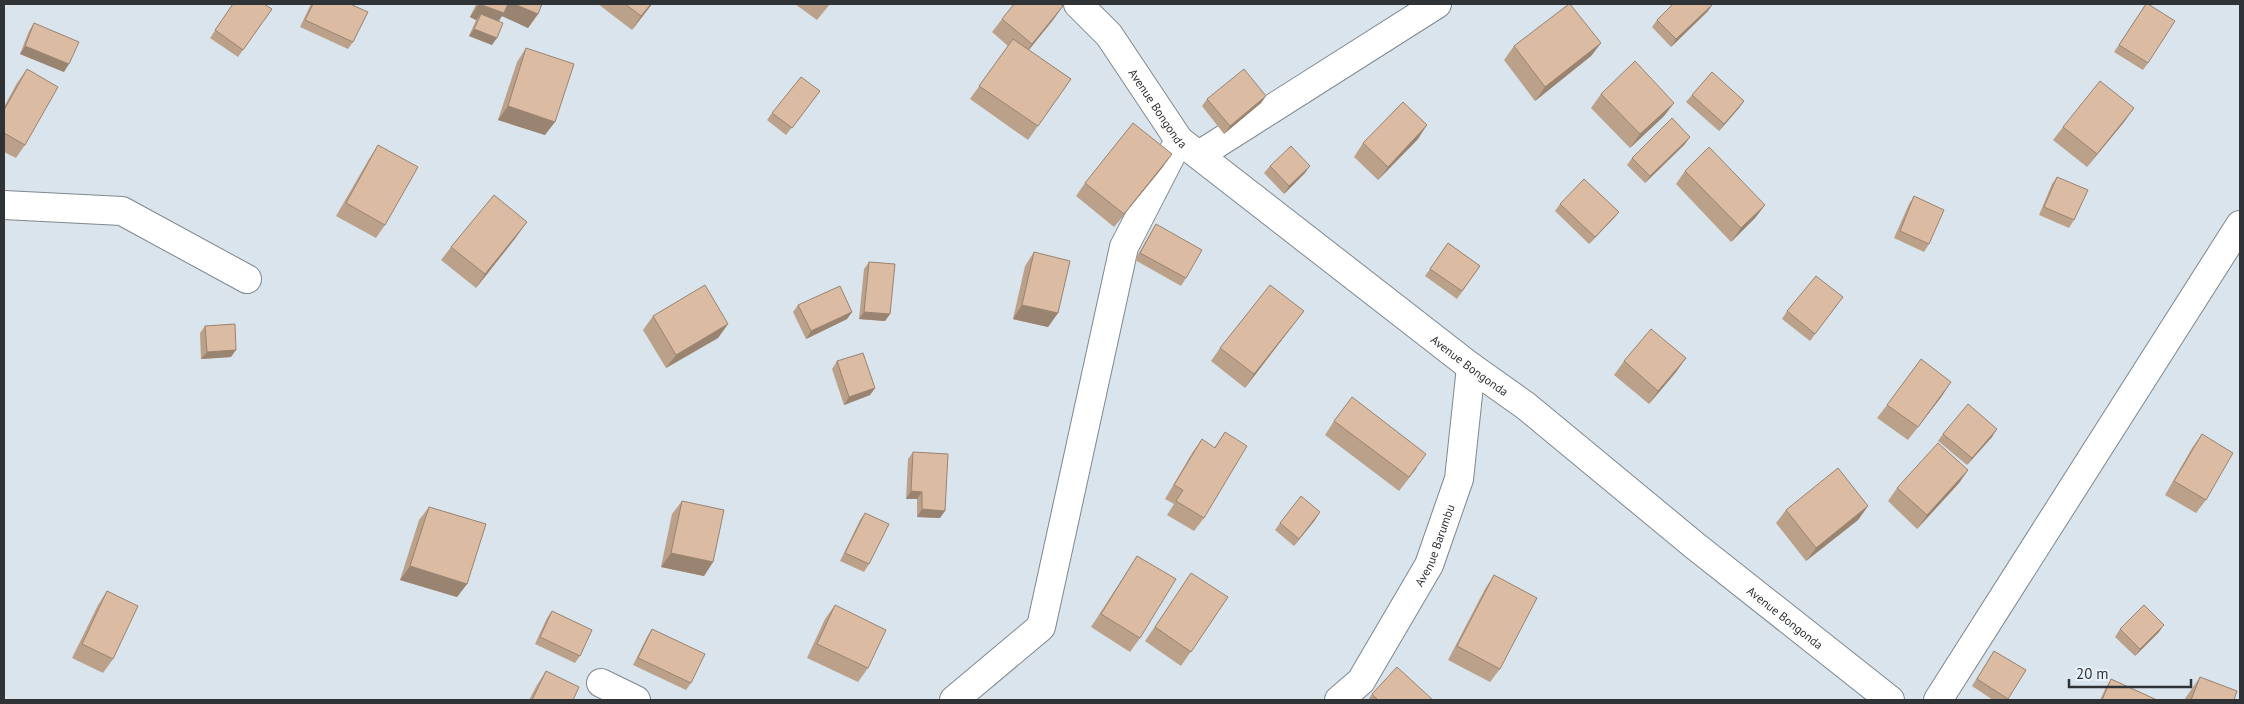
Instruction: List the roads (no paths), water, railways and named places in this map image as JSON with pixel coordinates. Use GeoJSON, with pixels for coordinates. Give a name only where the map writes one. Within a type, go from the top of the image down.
{"type":"FeatureCollection","features":[{"type":"Feature","properties":{"kind":"street","name":"Avenue Bongonda"},"geometry":{"type":"LineString","coordinates":[[1078,4],[1109,34],[1189,147],[1471,367],[1526,406],[1694,545],[1890,700]]}},
{"type":"Feature","properties":{"kind":"street"},"geometry":{"type":"LineString","coordinates":[[954,700],[1041,627],[1124,247],[1189,147],[1437,4]]}},
{"type":"Feature","properties":{"kind":"street"},"geometry":{"type":"LineString","coordinates":[[4,205],[122,211],[247,279]]}},
{"type":"Feature","properties":{"kind":"street"},"geometry":{"type":"LineString","coordinates":[[1938,700],[2240,225]]}},
{"type":"Feature","properties":{"kind":"street","name":"Avenue Barumbu"},"geometry":{"type":"LineString","coordinates":[[1339,700],[1361,681],[1429,565],[1459,479],[1471,367]]}},
{"type":"Feature","properties":{"kind":"street"},"geometry":{"type":"LineString","coordinates":[[601,683],[636,700]]}}]}
